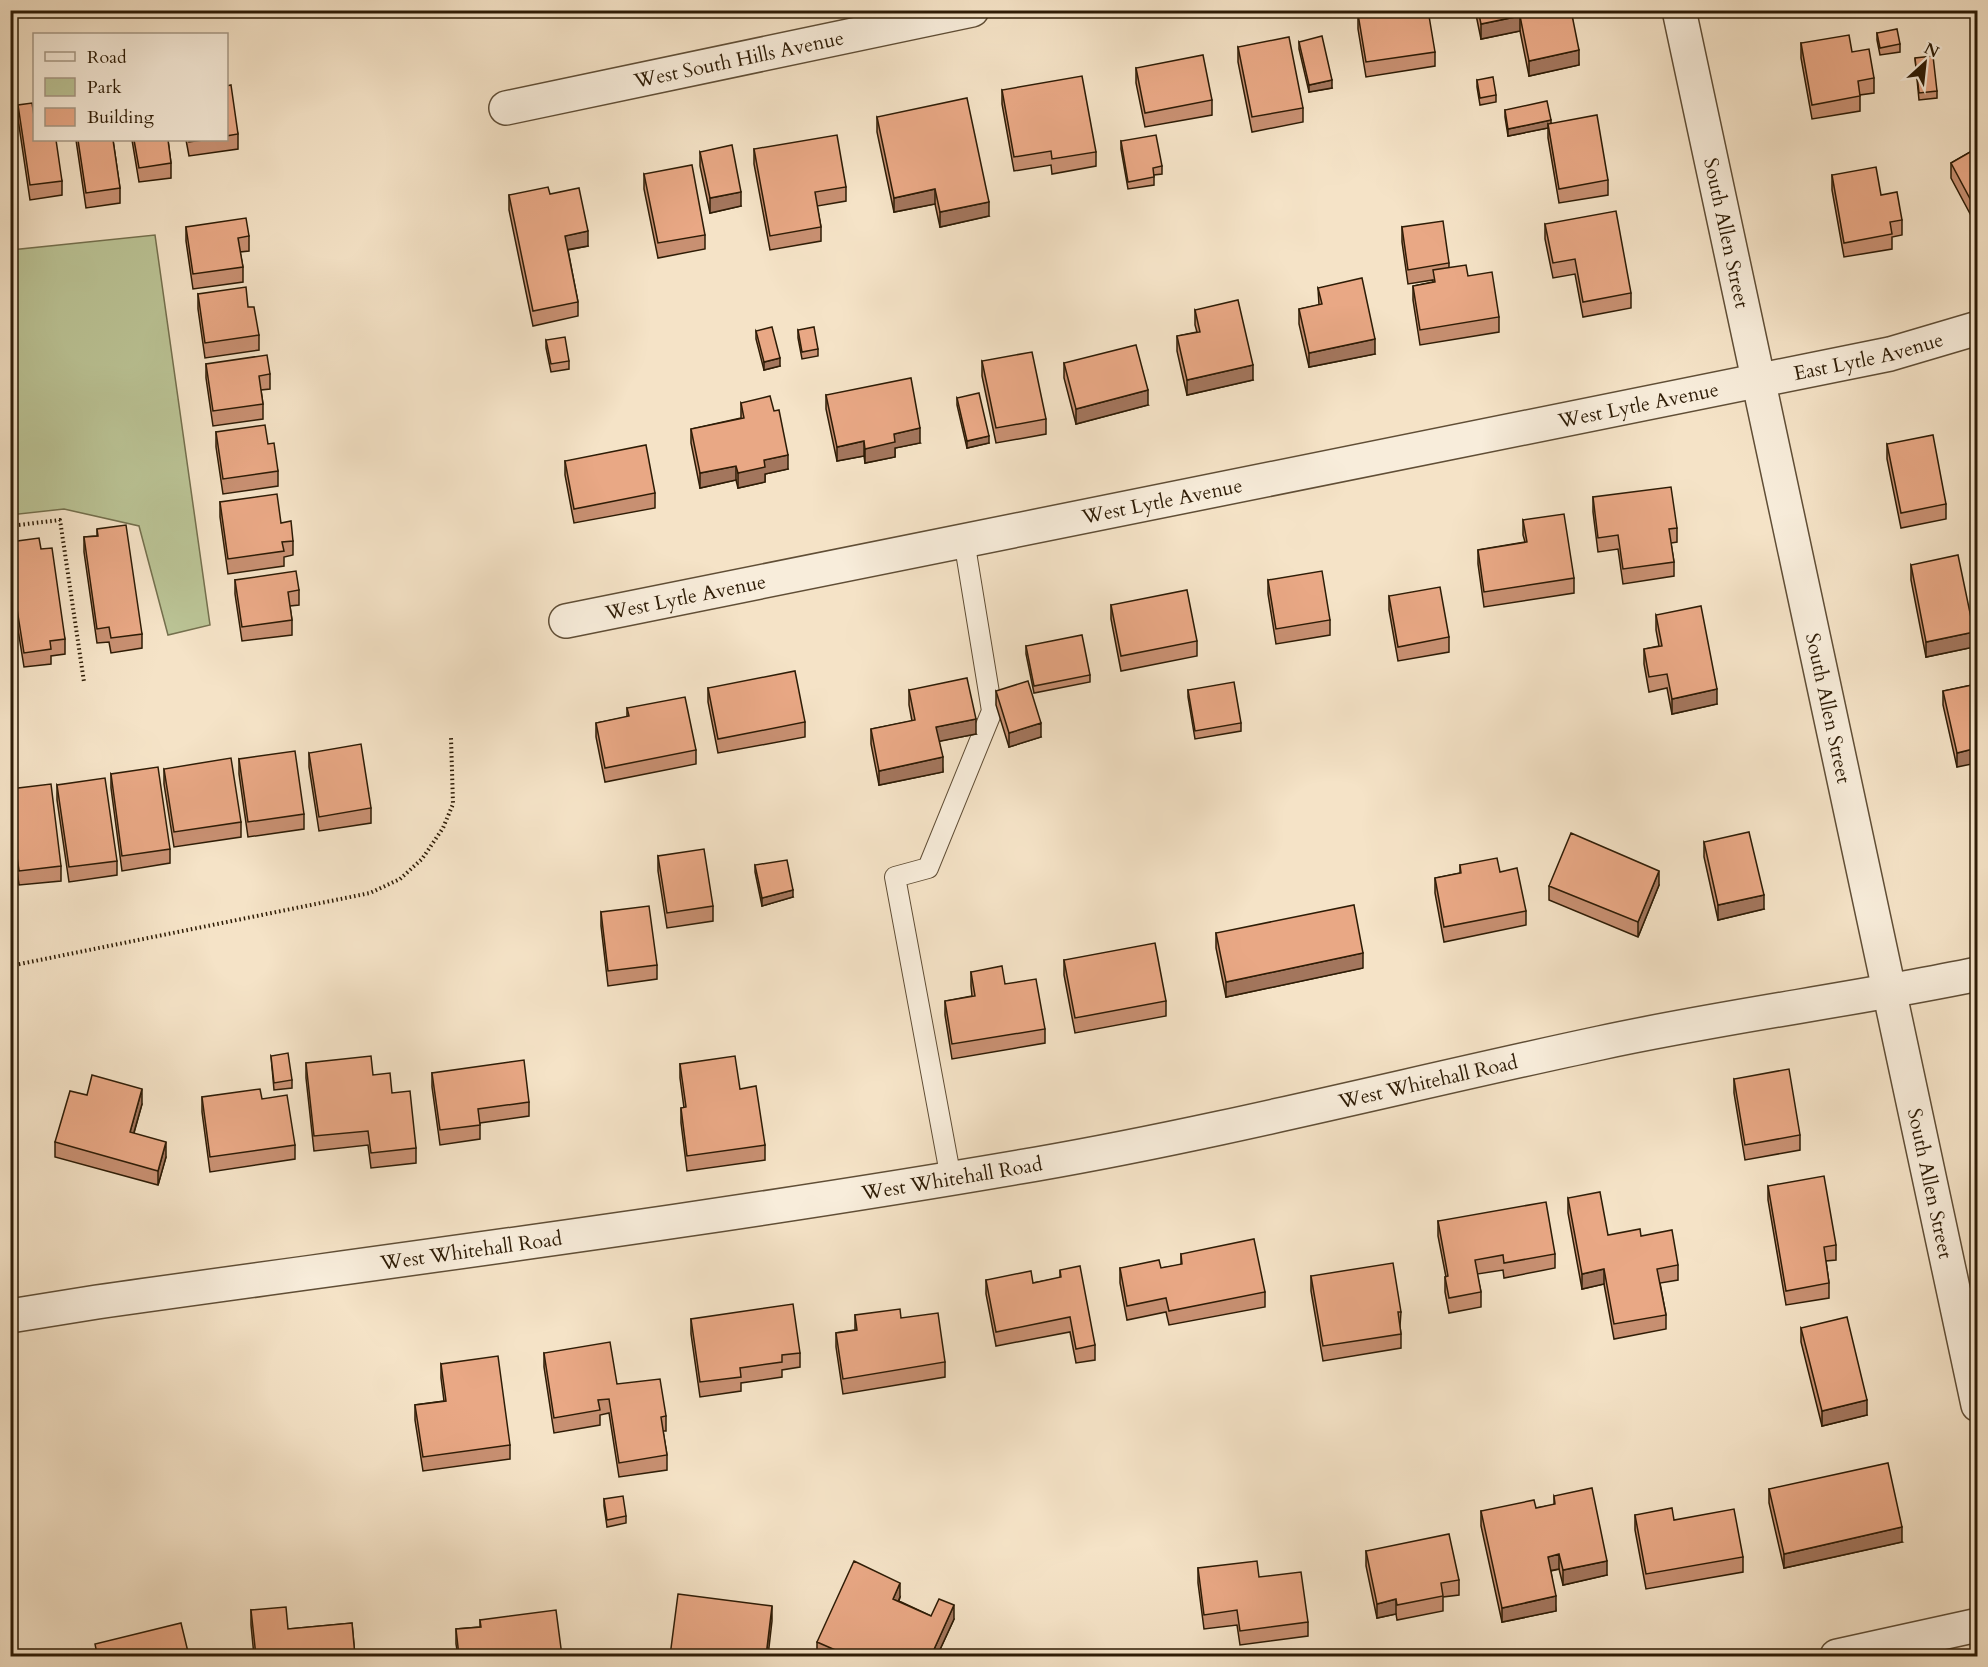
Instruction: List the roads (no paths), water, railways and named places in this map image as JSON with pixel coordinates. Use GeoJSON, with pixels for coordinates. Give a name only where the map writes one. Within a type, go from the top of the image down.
{"type":"FeatureCollection","features":[{"type":"Feature","properties":{"kind":"street","name":"West South Hills Avenue"},"geometry":{"type":"LineString","coordinates":[[506,108],[972,10]]}},
{"type":"Feature","properties":{"kind":"street","name":"South Allen Street"},"geometry":{"type":"LineString","coordinates":[[1679,10],[1887,993],[1977,1405]]}},
{"type":"Feature","properties":{"kind":"street","name":"East Lytle Avenue"},"geometry":{"type":"LineString","coordinates":[[1757,379],[1890,354],[1977,328]]}},
{"type":"Feature","properties":{"kind":"street","name":"West Lytle Avenue"},"geometry":{"type":"LineString","coordinates":[[566,621],[1757,379]]}},
{"type":"Feature","properties":{"kind":"street","name":"West Whitehall Road"},"geometry":{"type":"LineString","coordinates":[[10,1316],[951,1179],[1091,1154],[1606,1042],[1760,1012],[1887,993],[1977,974]]}},
{"type":"Feature","properties":{"kind":"street"},"geometry":{"type":"LineString","coordinates":[[1837,1656],[1977,1626]]}},
{"type":"Feature","properties":{"kind":"lane"},"geometry":{"type":"LineString","coordinates":[[951,1179],[895,877],[928,868],[992,711],[964,540]]}}]}
